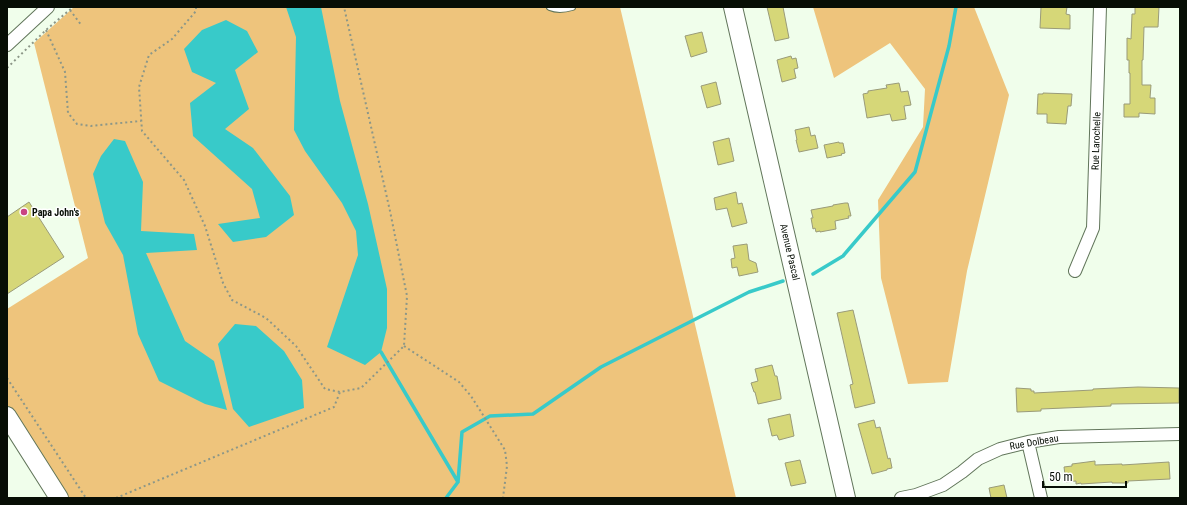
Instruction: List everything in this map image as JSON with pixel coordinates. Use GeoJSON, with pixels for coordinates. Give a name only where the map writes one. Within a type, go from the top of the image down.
{"type":"FeatureCollection","features":[{"type":"Feature","properties":{"kind":"street","name":"Avenue Pascal"},"geometry":{"type":"LineString","coordinates":[[733,7],[846,498]]}},
{"type":"Feature","properties":{"kind":"street","name":"Rue Larochelle"},"geometry":{"type":"LineString","coordinates":[[1075,271],[1093,228],[1100,7]]}},
{"type":"Feature","properties":{"kind":"street"},"geometry":{"type":"LineString","coordinates":[[7,45],[46,8]]}},
{"type":"Feature","properties":{"kind":"street"},"geometry":{"type":"LineString","coordinates":[[7,416],[59,498]]}},
{"type":"Feature","properties":{"kind":"street","name":"Rue Dolbeau"},"geometry":{"type":"LineString","coordinates":[[901,498],[916,495],[943,485],[978,459],[1000,449],[1028,442],[1059,437],[1180,434]]}},
{"type":"Feature","properties":{"kind":"street"},"geometry":{"type":"LineString","coordinates":[[1028,442],[1041,498]]}},
{"type":"Feature","properties":{"kind":"lane"},"geometry":{"type":"LineString","coordinates":[[550,7],[572,7]]}},
{"type":"Feature","properties":{"kind":"path"},"geometry":{"type":"LineString","coordinates":[[7,68],[46,30],[73,7]]}},
{"type":"Feature","properties":{"kind":"path"},"geometry":{"type":"LineString","coordinates":[[196,7],[196,11],[172,39],[148,55],[139,87],[142,131],[184,180],[205,226],[223,283],[232,300],[266,318],[296,346],[325,389],[340,392],[361,388],[404,346],[407,296],[390,210],[344,7]]}},
{"type":"Feature","properties":{"kind":"path"},"geometry":{"type":"LineString","coordinates":[[70,10],[82,26]]}},
{"type":"Feature","properties":{"kind":"path"},"geometry":{"type":"LineString","coordinates":[[46,30],[65,72],[68,113],[77,124],[91,126],[141,121]]}},
{"type":"Feature","properties":{"kind":"path"},"geometry":{"type":"LineString","coordinates":[[404,346],[459,382],[471,396],[504,450],[508,466],[503,498]]}},
{"type":"Feature","properties":{"kind":"path"},"geometry":{"type":"LineString","coordinates":[[7,378],[86,498]]}},
{"type":"Feature","properties":{"kind":"path"},"geometry":{"type":"LineString","coordinates":[[116,498],[334,407],[340,392]]}},
{"type":"Feature","properties":{"kind":"shaded area"},"geometry":{"type":"Polygon","coordinates":[[[74,7],[620,7],[736,498],[59,498],[7,416],[7,309],[88,258],[34,43],[74,7]]]}},
{"type":"Feature","properties":{"kind":"shaded area"},"geometry":{"type":"Polygon","coordinates":[[[813,7],[974,7],[1009,95],[967,271],[948,382],[908,384],[881,278],[878,200],[923,127],[925,89],[890,43],[834,78],[813,7]]]}},
{"type":"Feature","properties":{"kind":"water"},"geometry":{"type":"Polygon","coordinates":[[[286,7],[321,7],[340,101],[368,204],[387,289],[387,328],[381,352],[365,365],[327,347],[358,255],[356,231],[342,203],[305,151],[294,130],[296,37],[286,7]]]}},
{"type":"Feature","properties":{"kind":"water"},"geometry":{"type":"Polygon","coordinates":[[[226,20],[247,31],[258,52],[235,70],[249,109],[225,129],[253,148],[290,196],[294,215],[266,237],[233,242],[218,224],[260,218],[252,189],[193,136],[190,103],[216,83],[192,72],[184,49],[202,30],[226,20]]]}},
{"type":"Feature","properties":{"kind":"water"},"geometry":{"type":"Polygon","coordinates":[[[114,139],[125,141],[143,182],[141,231],[194,234],[197,250],[146,253],[185,341],[214,361],[227,410],[205,404],[159,381],[138,334],[123,255],[105,223],[93,174],[101,156],[114,139]]]}},
{"type":"Feature","properties":{"kind":"water"},"geometry":{"type":"Polygon","coordinates":[[[235,324],[256,326],[284,351],[302,380],[304,408],[249,427],[233,409],[218,344],[235,324]]]}},
{"type":"Feature","properties":{"kind":"building"},"geometry":{"type":"Polygon","coordinates":[[[767,7],[783,7],[789,38],[775,41],[767,7]]]}},
{"type":"Feature","properties":{"kind":"building"},"geometry":{"type":"Polygon","coordinates":[[[1041,7],[1067,7],[1066,14],[1070,15],[1070,29],[1040,28],[1041,7]]]}},
{"type":"Feature","properties":{"kind":"building"},"geometry":{"type":"Polygon","coordinates":[[[1135,7],[1159,7],[1158,27],[1144,27],[1142,60],[1142,85],[1151,85],[1150,98],[1155,98],[1155,114],[1139,113],[1139,117],[1124,117],[1124,104],[1130,104],[1130,73],[1129,60],[1127,60],[1127,38],[1131,39],[1132,14],[1135,14],[1135,7]]]}},
{"type":"Feature","properties":{"kind":"building"},"geometry":{"type":"Polygon","coordinates":[[[702,32],[707,52],[691,57],[685,36],[702,32]]]}},
{"type":"Feature","properties":{"kind":"building"},"geometry":{"type":"Polygon","coordinates":[[[791,56],[792,59],[796,58],[798,68],[794,69],[796,78],[782,82],[777,60],[791,56]]]}},
{"type":"Feature","properties":{"kind":"building"},"geometry":{"type":"Polygon","coordinates":[[[716,82],[721,104],[707,108],[701,86],[716,82]]]}},
{"type":"Feature","properties":{"kind":"building"},"geometry":{"type":"Polygon","coordinates":[[[899,83],[901,92],[908,91],[911,105],[904,106],[906,119],[892,121],[890,114],[867,118],[863,94],[868,93],[868,91],[887,88],[886,85],[899,83]]]}},
{"type":"Feature","properties":{"kind":"building"},"geometry":{"type":"Polygon","coordinates":[[[1038,94],[1072,94],[1071,106],[1068,106],[1066,124],[1047,123],[1047,114],[1037,114],[1038,94]]]}},
{"type":"Feature","properties":{"kind":"building"},"geometry":{"type":"Polygon","coordinates":[[[809,127],[811,136],[815,135],[818,148],[799,152],[795,130],[809,127]]]}},
{"type":"Feature","properties":{"kind":"building"},"geometry":{"type":"Polygon","coordinates":[[[729,138],[734,161],[718,165],[713,142],[729,138]]]}},
{"type":"Feature","properties":{"kind":"building"},"geometry":{"type":"Polygon","coordinates":[[[839,142],[843,143],[845,153],[827,158],[824,145],[839,142]]]}},
{"type":"Feature","properties":{"kind":"building"},"geometry":{"type":"Polygon","coordinates":[[[736,192],[738,204],[742,203],[747,223],[732,227],[727,208],[716,210],[714,198],[736,192]]]}},
{"type":"Feature","properties":{"kind":"building"},"geometry":{"type":"Polygon","coordinates":[[[29,202],[64,257],[7,294],[7,217],[29,202]]]}},
{"type":"Feature","properties":{"kind":"building"},"geometry":{"type":"Polygon","coordinates":[[[848,203],[851,216],[848,216],[849,218],[835,221],[836,229],[816,232],[815,228],[813,229],[811,210],[848,203]]]}},
{"type":"Feature","properties":{"kind":"building"},"geometry":{"type":"Polygon","coordinates":[[[747,244],[749,260],[756,263],[758,272],[739,276],[737,267],[732,268],[731,259],[735,258],[733,246],[747,244]]]}},
{"type":"Feature","properties":{"kind":"building"},"geometry":{"type":"Polygon","coordinates":[[[853,310],[875,403],[855,408],[850,385],[853,384],[837,313],[853,310]]]}},
{"type":"Feature","properties":{"kind":"building"},"geometry":{"type":"Polygon","coordinates":[[[772,365],[775,376],[777,376],[781,399],[758,404],[751,383],[758,381],[755,369],[772,365]]]}},
{"type":"Feature","properties":{"kind":"building"},"geometry":{"type":"Polygon","coordinates":[[[1138,387],[1179,388],[1179,403],[1111,404],[1111,406],[1041,409],[1041,411],[1017,412],[1016,388],[1031,389],[1034,393],[1138,387]]]}},
{"type":"Feature","properties":{"kind":"building"},"geometry":{"type":"Polygon","coordinates":[[[790,414],[794,436],[779,440],[777,435],[772,436],[768,419],[790,414]]]}},
{"type":"Feature","properties":{"kind":"building"},"geometry":{"type":"Polygon","coordinates":[[[874,420],[876,428],[880,427],[888,459],[890,458],[892,468],[872,474],[858,424],[874,420]]]}},
{"type":"Feature","properties":{"kind":"building"},"geometry":{"type":"Polygon","coordinates":[[[800,460],[806,483],[791,486],[785,463],[800,460]]]}},
{"type":"Feature","properties":{"kind":"building"},"geometry":{"type":"Polygon","coordinates":[[[1095,461],[1095,465],[1169,462],[1170,479],[1128,481],[1128,483],[1112,482],[1076,484],[1076,481],[1066,482],[1064,467],[1072,466],[1072,464],[1095,461]]]}},
{"type":"Feature","properties":{"kind":"building"},"geometry":{"type":"Polygon","coordinates":[[[1004,485],[1007,498],[991,498],[989,488],[1004,485]]]}},
{"type":"Feature","properties":{"kind":"waterway"},"geometry":{"type":"LineString","coordinates":[[813,274],[843,256],[915,172],[949,46],[956,7]]}},
{"type":"Feature","properties":{"kind":"waterway"},"geometry":{"type":"LineString","coordinates":[[446,498],[458,482],[462,432],[490,416],[533,414],[601,367],[749,292],[783,281]]}},
{"type":"Feature","properties":{"kind":"waterway"},"geometry":{"type":"LineString","coordinates":[[381,352],[458,482]]}},
{"type":"Feature","properties":{"kind":"place","name":"Papa John's"},"geometry":{"type":"Point","coordinates":[24,212]}}]}
